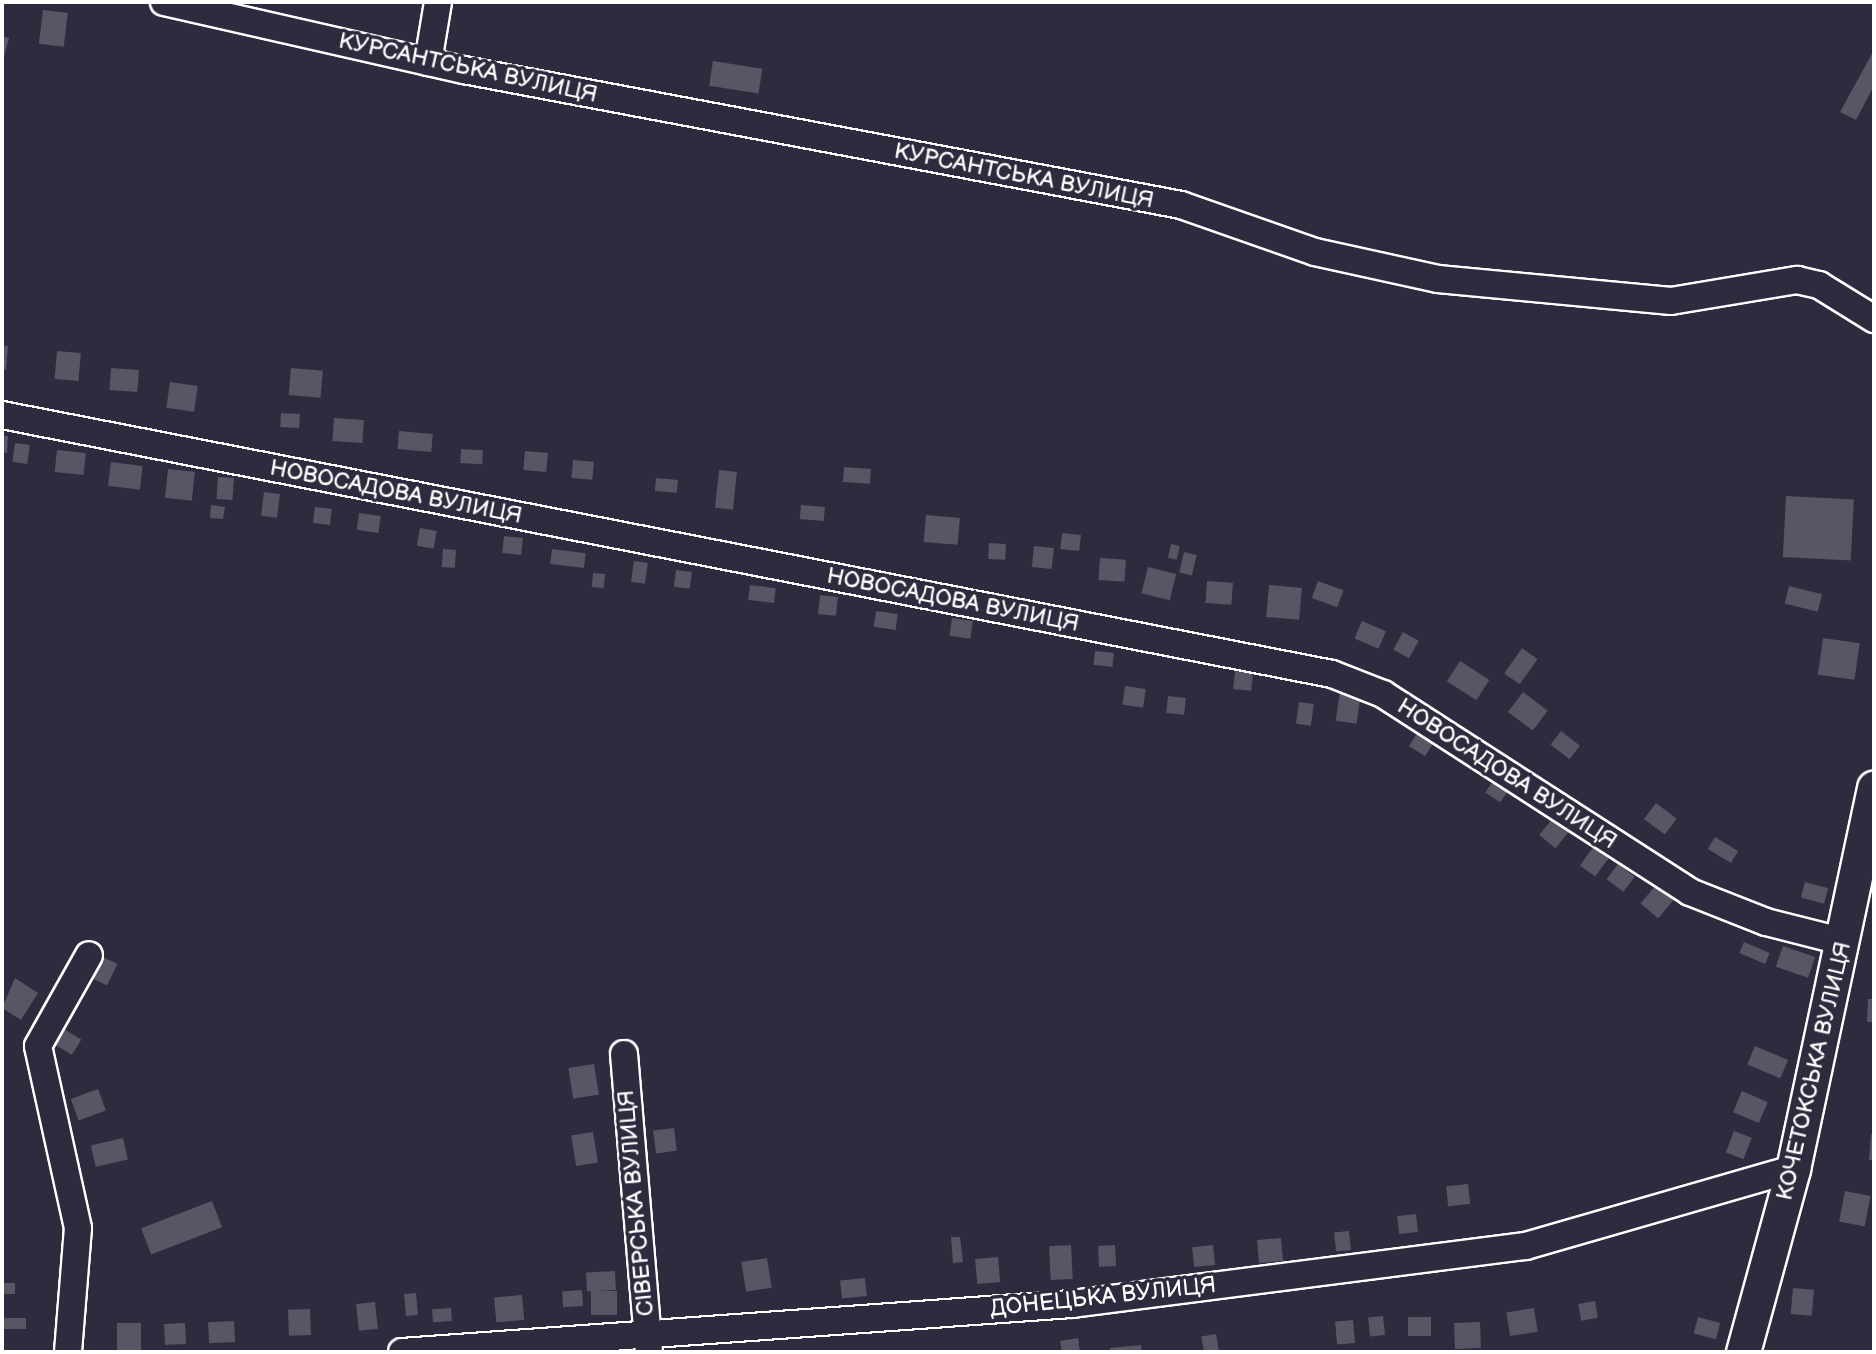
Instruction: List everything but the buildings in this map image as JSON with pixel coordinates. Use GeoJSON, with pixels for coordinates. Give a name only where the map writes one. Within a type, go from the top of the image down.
{"type":"FeatureCollection","features":[{"type":"Feature","properties":{"kind":"main road","name":"КОЧЕТОКСЬКА ВУЛИЦЯ"},"geometry":{"type":"LineString","coordinates":[[1742,1352],[1793,1169],[1844,942],[1874,788]]}},
{"type":"Feature","properties":{"kind":"street","name":"КУРСАНТСЬКА ВУЛИЦЯ"},"geometry":{"type":"LineString","coordinates":[[164,2],[428,62],[1181,205],[1315,252],[1438,279],[1671,301],[1774,279],[1797,280],[1819,285],[1874,319]]}},
{"type":"Feature","properties":{"kind":"street"},"geometry":{"type":"LineString","coordinates":[[428,62],[438,2]]}},
{"type":"Feature","properties":{"kind":"street","name":"НОВОСАДОВА ВУЛИЦЯ"},"geometry":{"type":"LineString","coordinates":[[2,415],[1332,674],[1383,694],[1690,892],[1766,922],[1844,942]]}},
{"type":"Feature","properties":{"kind":"street"},"geometry":{"type":"LineString","coordinates":[[68,1352],[78,1228],[38,1046],[89,955]]}},
{"type":"Feature","properties":{"kind":"street","name":"СІВЕРСЬКА ВУЛИЦЯ"},"geometry":{"type":"LineString","coordinates":[[624,1054],[648,1343]]}},
{"type":"Feature","properties":{"kind":"street","name":"ДОНЕЦЬКА ВУЛИЦЯ"},"geometry":{"type":"LineString","coordinates":[[402,1352],[648,1343],[1073,1304],[1526,1246],[1793,1169]]}}]}
